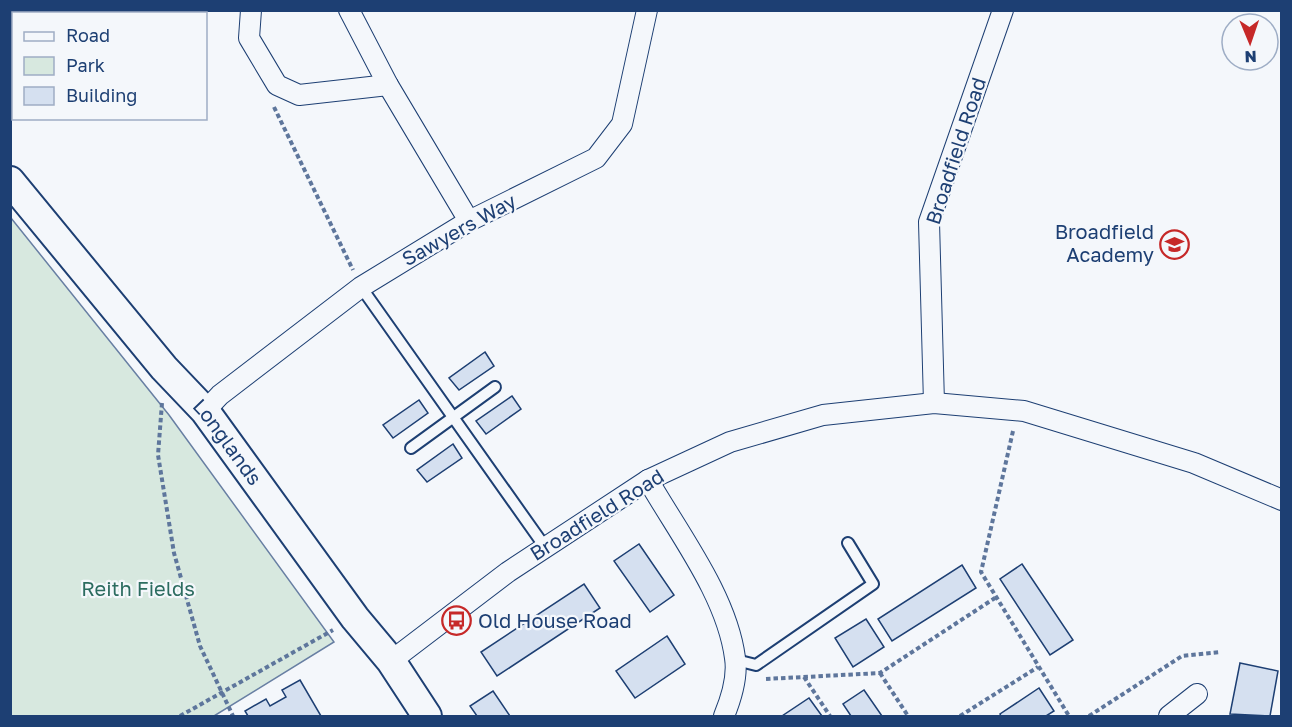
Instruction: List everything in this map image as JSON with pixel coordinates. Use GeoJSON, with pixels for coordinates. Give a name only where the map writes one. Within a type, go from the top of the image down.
{"type":"FeatureCollection","features":[{"type":"Feature","properties":{"kind":"street"},"geometry":{"type":"LineString","coordinates":[[251,10],[249,38],[277,85],[299,95],[388,85]]}},
{"type":"Feature","properties":{"kind":"street"},"geometry":{"type":"LineString","coordinates":[[349,10],[388,85],[469,221]]}},
{"type":"Feature","properties":{"kind":"street","name":"Sawyers Way"},"geometry":{"type":"LineString","coordinates":[[205,411],[220,395],[361,287],[469,221],[596,158],[622,124],[647,10]]}},
{"type":"Feature","properties":{"kind":"street","name":"Broadfield Road"},"geometry":{"type":"LineString","coordinates":[[934,403],[929,222],[1003,10]]}},
{"type":"Feature","properties":{"kind":"street","name":"Longlands"},"geometry":{"type":"LineString","coordinates":[[10,181],[164,368],[205,411],[355,618],[392,661],[427,717]]}},
{"type":"Feature","properties":{"kind":"street","name":"Broadfield Road"},"geometry":{"type":"LineString","coordinates":[[392,661],[545,547],[648,480],[730,442],[823,416],[934,403],[994,406],[1194,462],[1281,500]]}},
{"type":"Feature","properties":{"kind":"street"},"geometry":{"type":"LineString","coordinates":[[648,480],[722,608],[736,660],[731,698],[724,717]]}},
{"type":"Feature","properties":{"kind":"street"},"geometry":{"type":"LineString","coordinates":[[1169,717],[1197,694]]}},
{"type":"Feature","properties":{"kind":"lane"},"geometry":{"type":"LineString","coordinates":[[361,287],[545,547]]}},
{"type":"Feature","properties":{"kind":"lane"},"geometry":{"type":"LineString","coordinates":[[411,448],[495,387]]}},
{"type":"Feature","properties":{"kind":"lane"},"geometry":{"type":"LineString","coordinates":[[736,660],[756,665],[873,584],[848,543]]}},
{"type":"Feature","properties":{"kind":"path"},"geometry":{"type":"LineString","coordinates":[[277,85],[269,97],[361,287]]}},
{"type":"Feature","properties":{"kind":"path"},"geometry":{"type":"LineString","coordinates":[[164,368],[158,455],[174,553],[200,646],[233,717]]}},
{"type":"Feature","properties":{"kind":"path"},"geometry":{"type":"LineString","coordinates":[[1018,411],[981,572],[1070,717]]}},
{"type":"Feature","properties":{"kind":"path"},"geometry":{"type":"LineString","coordinates":[[734,680],[880,673],[995,598]]}},
{"type":"Feature","properties":{"kind":"path"},"geometry":{"type":"LineString","coordinates":[[180,717],[355,618]]}},
{"type":"Feature","properties":{"kind":"path"},"geometry":{"type":"LineString","coordinates":[[1089,717],[1182,656],[1221,652]]}},
{"type":"Feature","properties":{"kind":"path"},"geometry":{"type":"LineString","coordinates":[[960,717],[1038,667]]}},
{"type":"Feature","properties":{"kind":"path"},"geometry":{"type":"LineString","coordinates":[[880,673],[908,717]]}},
{"type":"Feature","properties":{"kind":"path"},"geometry":{"type":"LineString","coordinates":[[804,677],[830,717]]}},
{"type":"Feature","properties":{"kind":"green space","name":"Reith Fields"},"geometry":{"type":"Polygon","coordinates":[[[11,218],[169,415],[334,642],[214,716],[11,716],[11,218]]]}},
{"type":"Feature","properties":{"kind":"building"},"geometry":{"type":"Polygon","coordinates":[[[485,352],[494,366],[459,390],[449,378],[485,352]]]}},
{"type":"Feature","properties":{"kind":"building"},"geometry":{"type":"Polygon","coordinates":[[[512,396],[521,409],[486,434],[476,421],[512,396]]]}},
{"type":"Feature","properties":{"kind":"building"},"geometry":{"type":"Polygon","coordinates":[[[419,400],[428,413],[393,438],[383,425],[419,400]]]}},
{"type":"Feature","properties":{"kind":"building"},"geometry":{"type":"Polygon","coordinates":[[[453,444],[462,458],[427,482],[417,470],[453,444]]]}},
{"type":"Feature","properties":{"kind":"building"},"geometry":{"type":"Polygon","coordinates":[[[639,544],[674,595],[650,612],[614,561],[639,544]]]}},
{"type":"Feature","properties":{"kind":"building"},"geometry":{"type":"Polygon","coordinates":[[[1022,564],[1073,640],[1050,655],[1000,579],[1022,564]]]}},
{"type":"Feature","properties":{"kind":"building"},"geometry":{"type":"Polygon","coordinates":[[[962,565],[976,588],[892,641],[878,619],[962,565]]]}},
{"type":"Feature","properties":{"kind":"building"},"geometry":{"type":"Polygon","coordinates":[[[584,584],[600,608],[497,676],[481,652],[584,584]]]}},
{"type":"Feature","properties":{"kind":"building"},"geometry":{"type":"Polygon","coordinates":[[[866,619],[884,647],[853,667],[835,638],[866,619]]]}},
{"type":"Feature","properties":{"kind":"building"},"geometry":{"type":"Polygon","coordinates":[[[667,636],[685,664],[635,698],[616,671],[667,636]]]}},
{"type":"Feature","properties":{"kind":"building"},"geometry":{"type":"Polygon","coordinates":[[[1240,663],[1278,671],[1270,716],[1230,714],[1240,663]]]}},
{"type":"Feature","properties":{"kind":"building"},"geometry":{"type":"Polygon","coordinates":[[[300,680],[321,716],[248,716],[245,711],[266,699],[270,706],[286,697],[282,690],[300,680]]]}},
{"type":"Feature","properties":{"kind":"building"},"geometry":{"type":"Polygon","coordinates":[[[1039,688],[1054,711],[1046,716],[1001,716],[1000,714],[1039,688]]]}},
{"type":"Feature","properties":{"kind":"building"},"geometry":{"type":"Polygon","coordinates":[[[864,690],[882,716],[851,716],[843,704],[864,690]]]}},
{"type":"Feature","properties":{"kind":"building"},"geometry":{"type":"Polygon","coordinates":[[[493,691],[510,716],[477,716],[470,706],[493,691]]]}},
{"type":"Feature","properties":{"kind":"building"},"geometry":{"type":"Polygon","coordinates":[[[809,698],[822,716],[782,716],[809,698]]]}},
{"type":"Feature","properties":{"kind":"place","name":"Broadfield Academy"},"geometry":{"type":"Point","coordinates":[1175,244]}},
{"type":"Feature","properties":{"kind":"place","name":"Old House Road"},"geometry":{"type":"Point","coordinates":[457,621]}}]}
